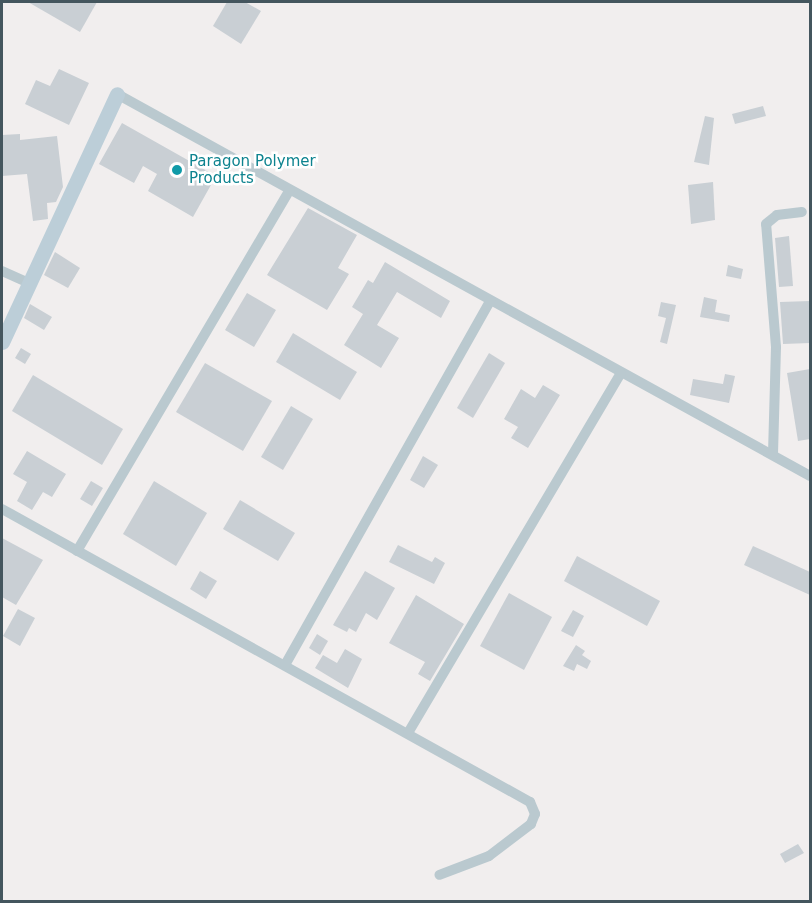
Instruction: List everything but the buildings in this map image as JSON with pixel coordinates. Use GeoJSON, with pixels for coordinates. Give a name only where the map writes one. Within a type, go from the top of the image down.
{"type":"FeatureCollection","features":[{"type":"Feature","properties":{"kind":"street"},"geometry":{"type":"LineString","coordinates":[[2,342],[117,94],[810,476]]}},
{"type":"Feature","properties":{"kind":"street"},"geometry":{"type":"LineString","coordinates":[[77,551],[290,190]]}},
{"type":"Feature","properties":{"kind":"street"},"geometry":{"type":"LineString","coordinates":[[773,454],[776,347],[766,224],[777,215],[802,212]]}},
{"type":"Feature","properties":{"kind":"street"},"geometry":{"type":"LineString","coordinates":[[2,271],[29,283]]}},
{"type":"Feature","properties":{"kind":"street"},"geometry":{"type":"LineString","coordinates":[[285,665],[490,301]]}},
{"type":"Feature","properties":{"kind":"street"},"geometry":{"type":"LineString","coordinates":[[408,733],[621,373]]}},
{"type":"Feature","properties":{"kind":"street"},"geometry":{"type":"LineString","coordinates":[[2,509],[524,798],[535,814],[531,825],[497,851],[467,867],[439,875]]}},
{"type":"Feature","properties":{"kind":"place","name":"Paragon Polymer Products"},"geometry":{"type":"Point","coordinates":[177,170]}}]}
